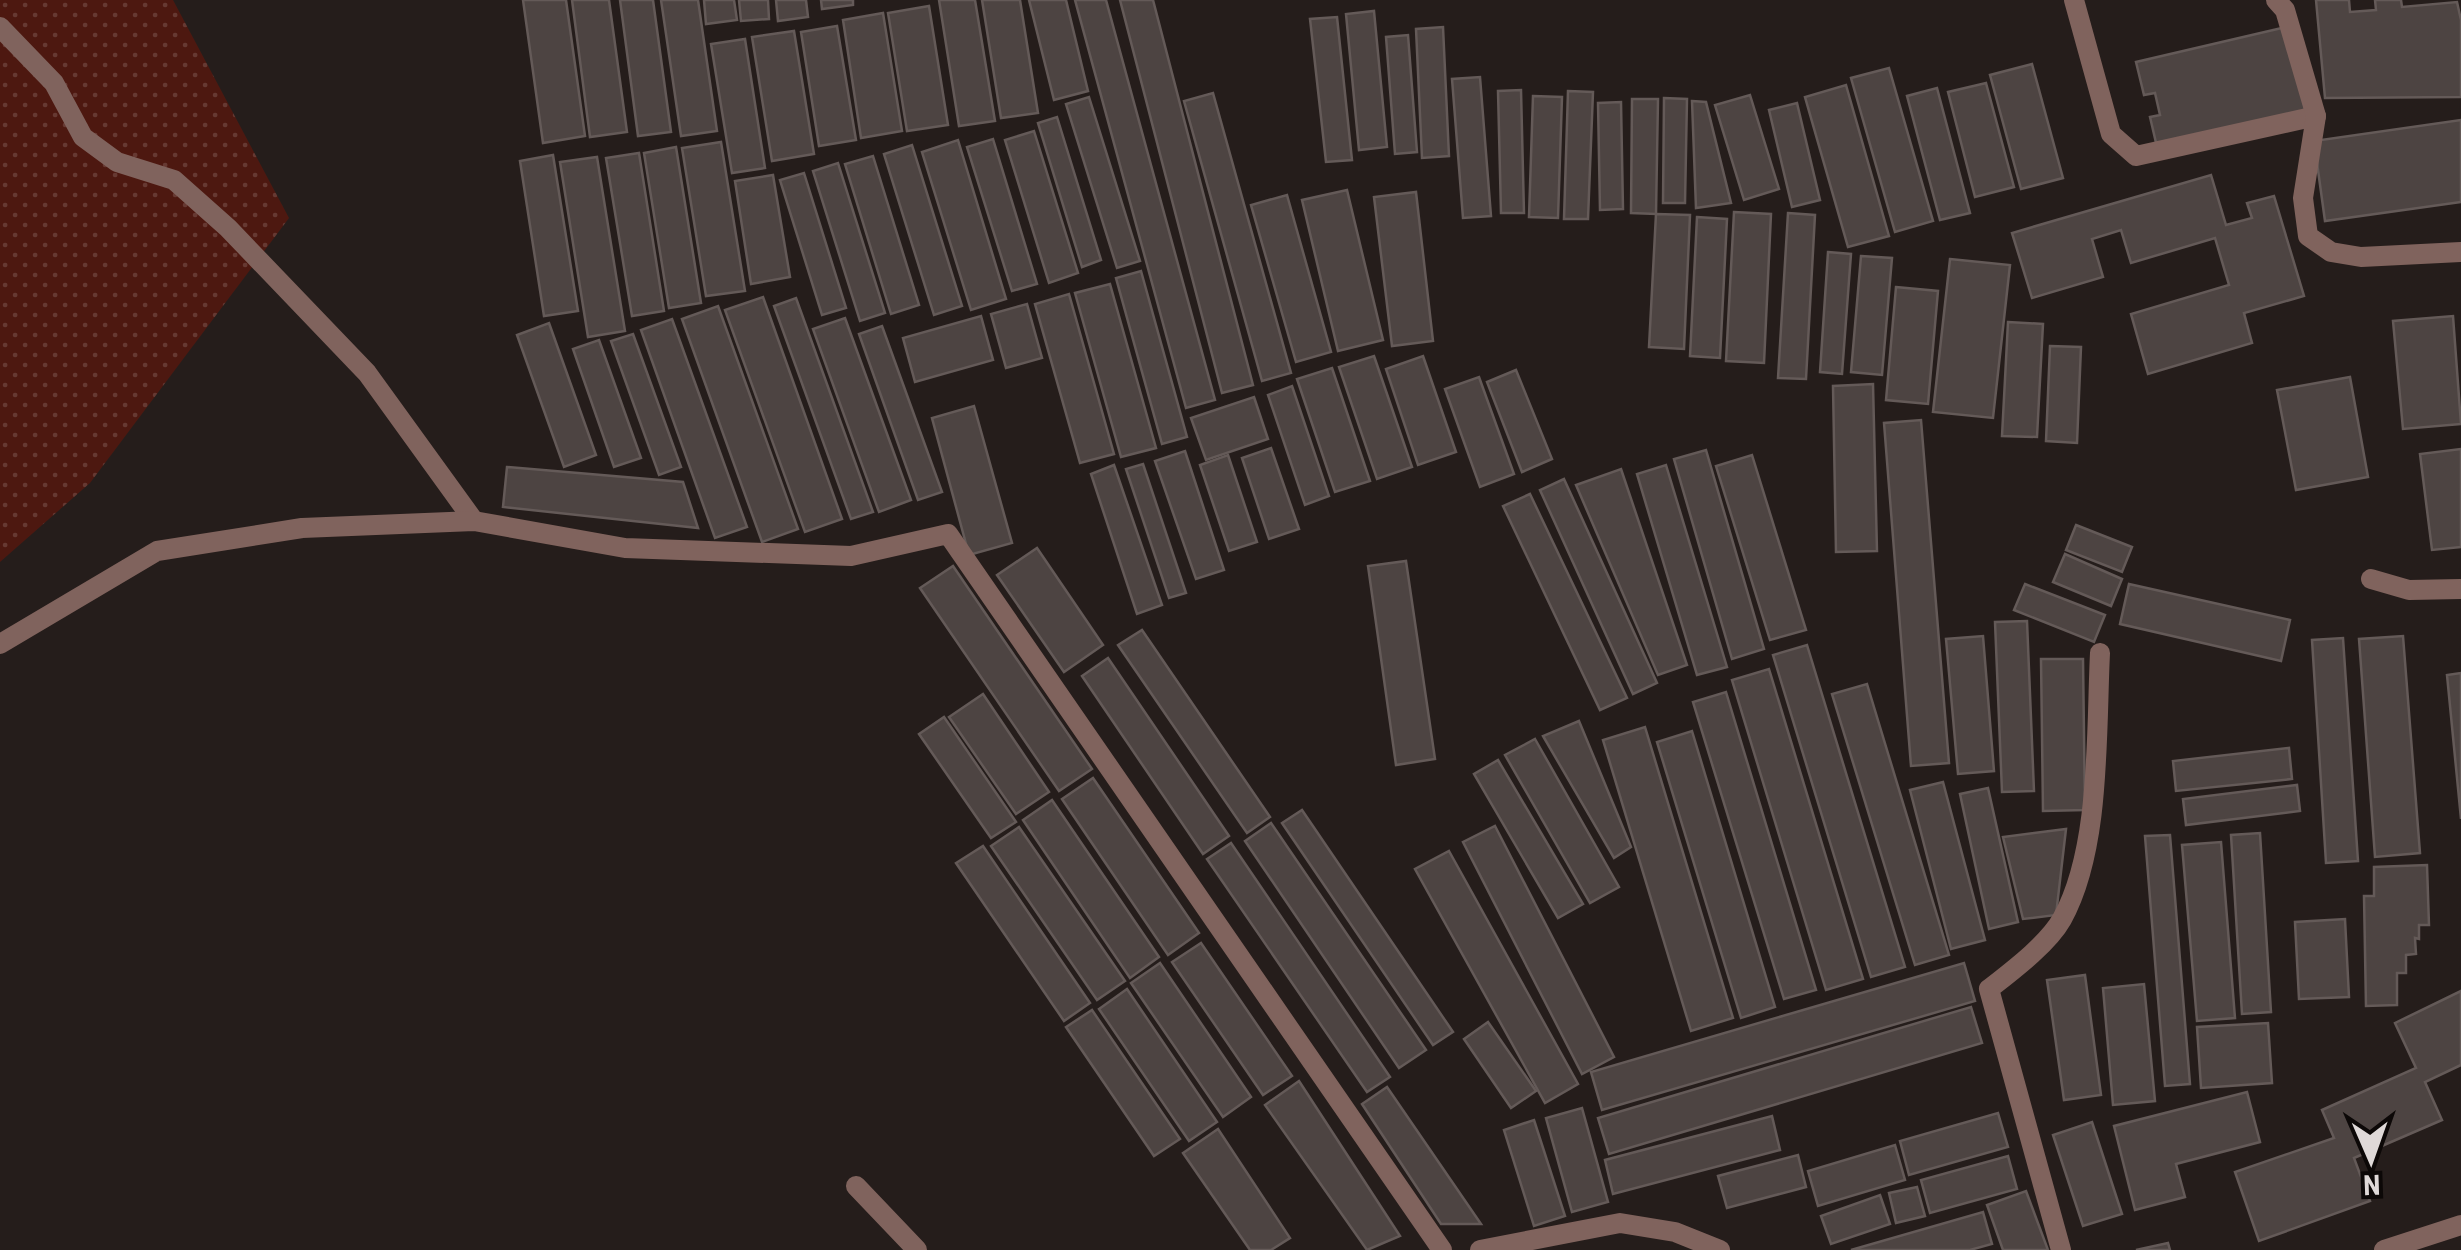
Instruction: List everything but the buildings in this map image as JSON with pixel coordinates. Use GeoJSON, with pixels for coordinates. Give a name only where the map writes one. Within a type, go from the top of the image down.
{"type":"FeatureCollection","features":[{"type":"Feature","properties":{"kind":"street"},"geometry":{"type":"LineString","coordinates":[[2074,0],[2111,134],[2136,156],[2316,116]]}},
{"type":"Feature","properties":{"kind":"street"},"geometry":{"type":"LineString","coordinates":[[2276,0],[2285,10],[2316,116],[2303,198],[2308,236],[2331,252],[2361,256],[2461,252]]}},
{"type":"Feature","properties":{"kind":"street"},"geometry":{"type":"LineString","coordinates":[[0,27],[54,82],[83,138],[117,162],[174,180],[228,228],[366,373],[474,520]]}},
{"type":"Feature","properties":{"kind":"street"},"geometry":{"type":"LineString","coordinates":[[0,644],[156,551],[302,528],[474,520],[625,548],[851,556],[948,534],[1442,1250]]}},
{"type":"Feature","properties":{"kind":"street"},"geometry":{"type":"LineString","coordinates":[[2371,579],[2410,590],[2461,590]]}},
{"type":"Feature","properties":{"kind":"street"},"geometry":{"type":"LineString","coordinates":[[2061,1250],[1989,988],[2018,967],[2061,921],[2087,848],[2094,789],[2100,653]]}},
{"type":"Feature","properties":{"kind":"street"},"geometry":{"type":"LineString","coordinates":[[856,1186],[917,1250]]}},
{"type":"Feature","properties":{"kind":"street"},"geometry":{"type":"LineString","coordinates":[[1480,1250],[1620,1222],[1676,1232],[1720,1250]]}},
{"type":"Feature","properties":{"kind":"street"},"geometry":{"type":"LineString","coordinates":[[2384,1250],[2461,1225]]}},
{"type":"Feature","properties":{"kind":"shaded area"},"geometry":{"type":"Polygon","coordinates":[[[0,0],[173,0],[289,218],[90,483],[0,562],[0,0]]]}}]}
